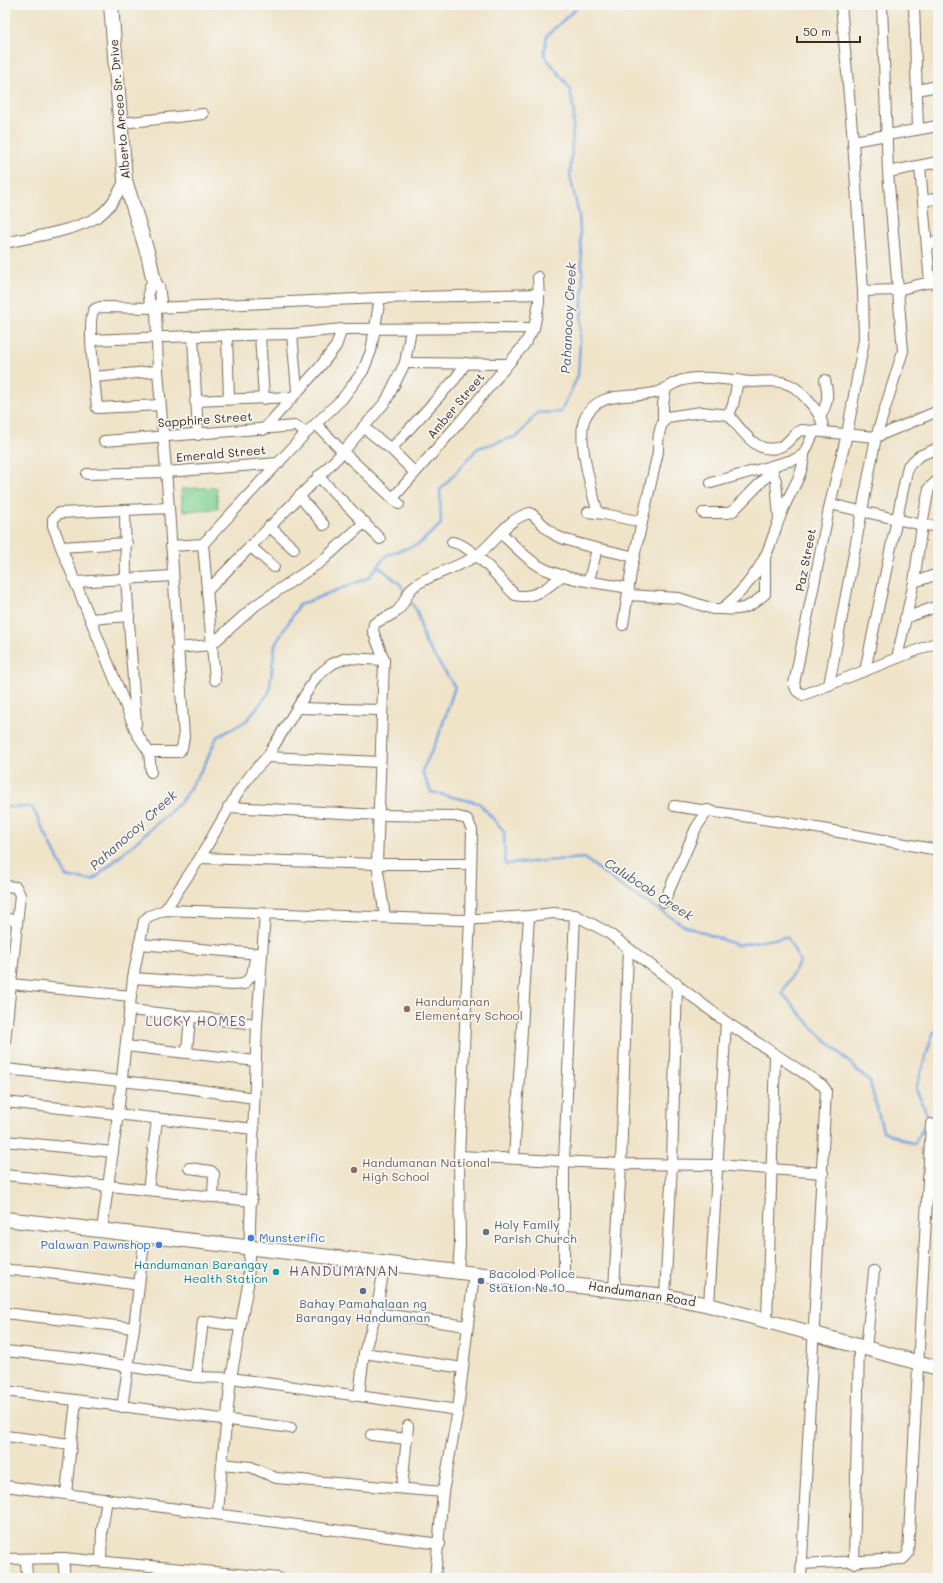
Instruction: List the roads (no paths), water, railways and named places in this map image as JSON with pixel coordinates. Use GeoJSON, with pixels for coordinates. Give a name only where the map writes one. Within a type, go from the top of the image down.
{"type":"FeatureCollection","features":[{"type":"Feature","properties":{"kind":"street","name":"Alberto Arceo Sr. Drive"},"geometry":{"type":"LineString","coordinates":[[111,5],[122,124],[125,180],[149,258],[154,282]]}},
{"type":"Feature","properties":{"kind":"street","name":"Paz Street"},"geometry":{"type":"LineString","coordinates":[[829,685],[803,695],[797,691],[794,684],[830,504],[847,434],[864,340],[863,291],[841,5]]}},
{"type":"Feature","properties":{"kind":"street"},"geometry":{"type":"LineString","coordinates":[[829,685],[876,437],[903,351],[888,172],[882,5]]}},
{"type":"Feature","properties":{"kind":"street"},"geometry":{"type":"LineString","coordinates":[[914,5],[918,130]]}},
{"type":"Feature","properties":{"kind":"street"},"geometry":{"type":"LineString","coordinates":[[917,90],[938,86]]}},
{"type":"Feature","properties":{"kind":"street"},"geometry":{"type":"LineString","coordinates":[[122,124],[203,114]]}},
{"type":"Feature","properties":{"kind":"street"},"geometry":{"type":"LineString","coordinates":[[852,142],[938,126]]}},
{"type":"Feature","properties":{"kind":"street"},"geometry":{"type":"LineString","coordinates":[[888,172],[938,162]]}},
{"type":"Feature","properties":{"kind":"street"},"geometry":{"type":"LineString","coordinates":[[863,291],[897,290],[934,282],[928,245],[920,166]]}},
{"type":"Feature","properties":{"kind":"street"},"geometry":{"type":"LineString","coordinates":[[5,243],[55,232],[98,217],[114,201],[125,180]]}},
{"type":"Feature","properties":{"kind":"street"},"geometry":{"type":"LineString","coordinates":[[924,201],[938,198]]}},
{"type":"Feature","properties":{"kind":"street"},"geometry":{"type":"LineString","coordinates":[[928,245],[938,241]]}},
{"type":"Feature","properties":{"kind":"street"},"geometry":{"type":"LineString","coordinates":[[91,340],[292,334],[342,329],[534,328],[539,294],[538,277]]}},
{"type":"Feature","properties":{"kind":"street"},"geometry":{"type":"LineString","coordinates":[[150,752],[178,752],[182,748],[184,738],[172,576],[169,508],[162,436],[156,308],[150,303],[148,292],[149,286],[154,282]]}},
{"type":"Feature","properties":{"kind":"street"},"geometry":{"type":"LineString","coordinates":[[160,405],[97,408],[91,340],[92,316],[94,310],[100,307],[156,308],[380,298],[539,294]]}},
{"type":"Feature","properties":{"kind":"street"},"geometry":{"type":"LineString","coordinates":[[171,546],[203,544],[306,433],[342,399],[363,370],[371,351],[380,298]]}},
{"type":"Feature","properties":{"kind":"street","name":"Amber Street"},"geometry":{"type":"LineString","coordinates":[[343,452],[396,501],[415,473],[524,345],[534,328]]}},
{"type":"Feature","properties":{"kind":"street"},"geometry":{"type":"LineString","coordinates":[[263,430],[330,354],[336,346],[342,329]]}},
{"type":"Feature","properties":{"kind":"street"},"geometry":{"type":"LineString","coordinates":[[207,591],[343,452],[386,401],[405,363],[411,329]]}},
{"type":"Feature","properties":{"kind":"street"},"geometry":{"type":"LineString","coordinates":[[292,334],[295,394]]}},
{"type":"Feature","properties":{"kind":"street"},"geometry":{"type":"LineString","coordinates":[[227,335],[229,399]]}},
{"type":"Feature","properties":{"kind":"street"},"geometry":{"type":"LineString","coordinates":[[260,335],[264,399]]}},
{"type":"Feature","properties":{"kind":"street"},"geometry":{"type":"LineString","coordinates":[[193,336],[195,401],[198,435]]}},
{"type":"Feature","properties":{"kind":"street"},"geometry":{"type":"LineString","coordinates":[[405,363],[508,364]]}},
{"type":"Feature","properties":{"kind":"street"},"geometry":{"type":"LineString","coordinates":[[391,449],[455,379],[466,364]]}},
{"type":"Feature","properties":{"kind":"street"},"geometry":{"type":"LineString","coordinates":[[94,377],[158,371]]}},
{"type":"Feature","properties":{"kind":"street"},"geometry":{"type":"LineString","coordinates":[[598,513],[584,451],[582,432],[585,418],[592,407],[602,400],[618,396],[657,392],[674,382],[685,379],[780,382],[795,388],[820,417]]}},
{"type":"Feature","properties":{"kind":"street"},"geometry":{"type":"LineString","coordinates":[[729,415],[733,406],[738,380]]}},
{"type":"Feature","properties":{"kind":"street"},"geometry":{"type":"LineString","coordinates":[[711,483],[774,468],[804,454],[819,431],[820,417],[826,407],[829,394],[826,380]]}},
{"type":"Feature","properties":{"kind":"street"},"geometry":{"type":"LineString","coordinates":[[623,625],[634,557],[658,452],[658,440],[663,420],[663,404],[666,388]]}},
{"type":"Feature","properties":{"kind":"street"},"geometry":{"type":"LineString","coordinates":[[195,401],[264,399],[295,394]]}},
{"type":"Feature","properties":{"kind":"street"},"geometry":{"type":"LineString","coordinates":[[663,420],[667,417],[678,414],[701,412],[729,415],[756,446],[764,449],[774,448],[785,444],[799,431],[819,431],[876,437],[938,411]]}},
{"type":"Feature","properties":{"kind":"street"},"geometry":{"type":"LineString","coordinates":[[316,424],[343,452]]}},
{"type":"Feature","properties":{"kind":"street","name":"Sapphire Street"},"geometry":{"type":"LineString","coordinates":[[104,441],[263,430],[296,426],[306,433]]}},
{"type":"Feature","properties":{"kind":"street"},"geometry":{"type":"LineString","coordinates":[[363,427],[391,449],[415,473]]}},
{"type":"Feature","properties":{"kind":"street"},"geometry":{"type":"LineString","coordinates":[[865,671],[895,519],[908,466],[919,456],[938,448]]}},
{"type":"Feature","properties":{"kind":"street"},"geometry":{"type":"LineString","coordinates":[[722,609],[744,587],[766,556],[779,519],[804,464],[804,454]]}},
{"type":"Feature","properties":{"kind":"street","name":"Emerald Street"},"geometry":{"type":"LineString","coordinates":[[87,474],[166,472],[279,463]]}},
{"type":"Feature","properties":{"kind":"street"},"geometry":{"type":"LineString","coordinates":[[703,513],[728,513],[733,511],[774,468]]}},
{"type":"Feature","properties":{"kind":"street"},"geometry":{"type":"LineString","coordinates":[[774,468],[779,519]]}},
{"type":"Feature","properties":{"kind":"street"},"geometry":{"type":"LineString","coordinates":[[318,476],[365,522],[380,539]]}},
{"type":"Feature","properties":{"kind":"street"},"geometry":{"type":"LineString","coordinates":[[897,658],[914,582],[929,488],[938,480]]}},
{"type":"Feature","properties":{"kind":"street"},"geometry":{"type":"LineString","coordinates":[[299,496],[324,525]]}},
{"type":"Feature","properties":{"kind":"street"},"geometry":{"type":"LineString","coordinates":[[830,504],[922,525],[938,526]]}},
{"type":"Feature","properties":{"kind":"street"},"geometry":{"type":"LineString","coordinates":[[151,772],[150,752],[137,734],[53,526],[53,519],[59,513],[169,508]]}},
{"type":"Feature","properties":{"kind":"street"},"geometry":{"type":"LineString","coordinates":[[125,511],[127,543],[126,578],[137,734]]}},
{"type":"Feature","properties":{"kind":"street"},"geometry":{"type":"LineString","coordinates":[[588,512],[642,522]]}},
{"type":"Feature","properties":{"kind":"street"},"geometry":{"type":"LineString","coordinates":[[385,917],[377,864],[384,660],[373,631],[374,624],[395,612],[405,602],[413,588],[476,556],[509,524],[522,515],[530,513],[538,518],[557,537],[597,549],[608,550],[634,557]]}},
{"type":"Feature","properties":{"kind":"street"},"geometry":{"type":"LineString","coordinates":[[177,648],[211,645],[256,605],[322,561],[365,522]]}},
{"type":"Feature","properties":{"kind":"street"},"geometry":{"type":"LineString","coordinates":[[269,526],[294,549]]}},
{"type":"Feature","properties":{"kind":"street"},"geometry":{"type":"LineString","coordinates":[[501,533],[535,563],[546,569],[628,592],[679,598],[713,609],[732,610],[750,607],[765,594],[766,556]]}},
{"type":"Feature","properties":{"kind":"street"},"geometry":{"type":"LineString","coordinates":[[452,542],[460,543],[476,556],[515,595],[524,597],[532,596],[546,589],[563,575]]}},
{"type":"Feature","properties":{"kind":"street"},"geometry":{"type":"LineString","coordinates":[[61,546],[127,543]]}},
{"type":"Feature","properties":{"kind":"street"},"geometry":{"type":"LineString","coordinates":[[203,544],[215,680]]}},
{"type":"Feature","properties":{"kind":"street"},"geometry":{"type":"LineString","coordinates":[[250,546],[274,567]]}},
{"type":"Feature","properties":{"kind":"street"},"geometry":{"type":"LineString","coordinates":[[589,580],[597,549]]}},
{"type":"Feature","properties":{"kind":"street"},"geometry":{"type":"LineString","coordinates":[[914,582],[938,574]]}},
{"type":"Feature","properties":{"kind":"street"},"geometry":{"type":"LineString","coordinates":[[75,582],[172,576]]}},
{"type":"Feature","properties":{"kind":"street"},"geometry":{"type":"LineString","coordinates":[[905,618],[938,606]]}},
{"type":"Feature","properties":{"kind":"street"},"geometry":{"type":"LineString","coordinates":[[90,619],[129,616]]}},
{"type":"Feature","properties":{"kind":"street"},"geometry":{"type":"LineString","coordinates":[[829,685],[938,642]]}},
{"type":"Feature","properties":{"kind":"street"},"geometry":{"type":"LineString","coordinates":[[165,910],[200,858],[228,807],[252,773],[267,757],[316,677],[332,664],[346,658],[384,660]]}},
{"type":"Feature","properties":{"kind":"street"},"geometry":{"type":"LineString","coordinates":[[297,708],[382,710]]}},
{"type":"Feature","properties":{"kind":"street"},"geometry":{"type":"LineString","coordinates":[[267,757],[380,762]]}},
{"type":"Feature","properties":{"kind":"street"},"geometry":{"type":"LineString","coordinates":[[674,806],[708,810],[875,837],[938,850]]}},
{"type":"Feature","properties":{"kind":"street"},"geometry":{"type":"LineString","coordinates":[[228,807],[379,815],[454,816],[467,819],[472,830],[470,864],[470,919],[459,1156],[460,1245],[458,1272]]}},
{"type":"Feature","properties":{"kind":"street"},"geometry":{"type":"LineString","coordinates":[[664,902],[696,828],[708,810]]}},
{"type":"Feature","properties":{"kind":"street"},"geometry":{"type":"LineString","coordinates":[[200,858],[377,864],[470,864]]}},
{"type":"Feature","properties":{"kind":"street"},"geometry":{"type":"LineString","coordinates":[[5,886],[16,888],[20,895],[17,920],[9,955],[9,986],[5,1042]]}},
{"type":"Feature","properties":{"kind":"street"},"geometry":{"type":"LineString","coordinates":[[102,1230],[118,1114],[133,978],[144,921],[149,916],[165,910],[462,920],[553,913],[575,915],[607,932],[677,983],[726,1022],[775,1056],[822,1085],[826,1090],[800,1578]]}},
{"type":"Feature","properties":{"kind":"street"},"geometry":{"type":"LineString","coordinates":[[218,1513],[231,1378],[248,1285],[251,1247],[259,953],[265,914]]}},
{"type":"Feature","properties":{"kind":"street"},"geometry":{"type":"LineString","coordinates":[[564,1283],[564,1161],[575,915]]}},
{"type":"Feature","properties":{"kind":"street"},"geometry":{"type":"LineString","coordinates":[[514,1158],[529,916]]}},
{"type":"Feature","properties":{"kind":"street"},"geometry":{"type":"LineString","coordinates":[[5,919],[17,920]]}},
{"type":"Feature","properties":{"kind":"street"},"geometry":{"type":"LineString","coordinates":[[139,944],[259,953]]}},
{"type":"Feature","properties":{"kind":"street"},"geometry":{"type":"LineString","coordinates":[[614,1289],[621,1164],[628,948]]}},
{"type":"Feature","properties":{"kind":"street"},"geometry":{"type":"LineString","coordinates":[[133,978],[233,985],[244,984],[252,974],[259,953]]}},
{"type":"Feature","properties":{"kind":"street"},"geometry":{"type":"LineString","coordinates":[[665,1296],[672,1164],[677,983]]}},
{"type":"Feature","properties":{"kind":"street"},"geometry":{"type":"LineString","coordinates":[[9,986],[131,996]]}},
{"type":"Feature","properties":{"kind":"street"},"geometry":{"type":"LineString","coordinates":[[130,1010],[257,1024]]}},
{"type":"Feature","properties":{"kind":"street"},"geometry":{"type":"LineString","coordinates":[[187,1052],[190,1017]]}},
{"type":"Feature","properties":{"kind":"street"},"geometry":{"type":"LineString","coordinates":[[709,1305],[726,1022]]}},
{"type":"Feature","properties":{"kind":"street"},"geometry":{"type":"LineString","coordinates":[[126,1046],[256,1061]]}},
{"type":"Feature","properties":{"kind":"street"},"geometry":{"type":"LineString","coordinates":[[767,1321],[773,1170],[775,1056]]}},
{"type":"Feature","properties":{"kind":"street"},"geometry":{"type":"LineString","coordinates":[[5,1069],[121,1081],[254,1098]]}},
{"type":"Feature","properties":{"kind":"street"},"geometry":{"type":"LineString","coordinates":[[5,1102],[254,1130]]}},
{"type":"Feature","properties":{"kind":"street"},"geometry":{"type":"LineString","coordinates":[[148,1190],[157,1120]]}},
{"type":"Feature","properties":{"kind":"street"},"geometry":{"type":"LineString","coordinates":[[801,1564],[854,1563],[903,1559],[908,1554],[917,1363],[931,1124]]}},
{"type":"Feature","properties":{"kind":"street"},"geometry":{"type":"LineString","coordinates":[[5,1141],[113,1152]]}},
{"type":"Feature","properties":{"kind":"street"},"geometry":{"type":"LineString","coordinates":[[459,1156],[621,1164],[717,1165],[773,1170],[822,1172]]}},
{"type":"Feature","properties":{"kind":"street"},"geometry":{"type":"LineString","coordinates":[[189,1168],[211,1171],[214,1174],[213,1197]]}},
{"type":"Feature","properties":{"kind":"street"},"geometry":{"type":"LineString","coordinates":[[5,1175],[252,1201]]}},
{"type":"Feature","properties":{"kind":"street","name":"Handumanan Road"},"geometry":{"type":"LineString","coordinates":[[5,1219],[145,1234],[665,1296],[709,1305],[938,1368]]}},
{"type":"Feature","properties":{"kind":"street"},"geometry":{"type":"LineString","coordinates":[[122,1407],[129,1366],[145,1234]]}},
{"type":"Feature","properties":{"kind":"street"},"geometry":{"type":"LineString","coordinates":[[359,1396],[364,1353],[376,1313],[384,1262]]}},
{"type":"Feature","properties":{"kind":"street"},"geometry":{"type":"LineString","coordinates":[[5,1270],[33,1271],[139,1285]]}},
{"type":"Feature","properties":{"kind":"street"},"geometry":{"type":"LineString","coordinates":[[854,1563],[863,1348],[874,1271]]}},
{"type":"Feature","properties":{"kind":"street"},"geometry":{"type":"LineString","coordinates":[[435,1578],[440,1544],[443,1492],[458,1410],[474,1274]]}},
{"type":"Feature","properties":{"kind":"street"},"geometry":{"type":"LineString","coordinates":[[5,1313],[134,1328]]}},
{"type":"Feature","properties":{"kind":"street"},"geometry":{"type":"LineString","coordinates":[[376,1313],[467,1326]]}},
{"type":"Feature","properties":{"kind":"street"},"geometry":{"type":"LineString","coordinates":[[196,1377],[203,1321],[240,1326]]}},
{"type":"Feature","properties":{"kind":"street"},"geometry":{"type":"LineString","coordinates":[[5,1351],[82,1359],[196,1377],[231,1378],[458,1410]]}},
{"type":"Feature","properties":{"kind":"street"},"geometry":{"type":"LineString","coordinates":[[364,1353],[463,1368]]}},
{"type":"Feature","properties":{"kind":"street"},"geometry":{"type":"LineString","coordinates":[[5,1391],[291,1428]]}},
{"type":"Feature","properties":{"kind":"street"},"geometry":{"type":"LineString","coordinates":[[66,1494],[76,1401]]}},
{"type":"Feature","properties":{"kind":"street"},"geometry":{"type":"LineString","coordinates":[[402,1488],[408,1426]]}},
{"type":"Feature","properties":{"kind":"street"},"geometry":{"type":"LineString","coordinates":[[371,1435],[407,1439]]}},
{"type":"Feature","properties":{"kind":"street"},"geometry":{"type":"LineString","coordinates":[[5,1436],[71,1444]]}},
{"type":"Feature","properties":{"kind":"street"},"geometry":{"type":"LineString","coordinates":[[222,1464],[251,1467],[276,1478],[443,1492]]}},
{"type":"Feature","properties":{"kind":"street"},"geometry":{"type":"LineString","coordinates":[[5,1486],[218,1513],[440,1544]]}},
{"type":"Feature","properties":{"kind":"street"},"geometry":{"type":"LineString","coordinates":[[101,1561],[102,1530],[107,1499]]}},
{"type":"Feature","properties":{"kind":"street"},"geometry":{"type":"LineString","coordinates":[[63,1558],[65,1578]]}},
{"type":"Feature","properties":{"kind":"street"},"geometry":{"type":"LineString","coordinates":[[5,1559],[63,1558],[279,1578]]}},
{"type":"Feature","properties":{"kind":"street"},"geometry":{"type":"LineString","coordinates":[[26,1559],[27,1578]]}},
{"type":"Feature","properties":{"kind":"waterway","name":"Pahanocoy Creek"},"geometry":{"type":"LineString","coordinates":[[5,807],[32,807],[67,877],[93,880],[180,803],[204,766],[217,737],[246,721],[269,693],[275,645],[299,605],[368,578],[387,555],[419,544],[441,524],[440,490],[478,448],[518,436],[537,413],[561,412],[578,376],[583,284],[579,215],[570,176],[574,113],[570,88],[544,55],[547,35],[580,5]]}},
{"type":"Feature","properties":{"kind":"waterway","name":"Calubcob Creek"},"geometry":{"type":"LineString","coordinates":[[378,566],[400,584],[406,594]]}},
{"type":"Feature","properties":{"kind":"waterway","name":"Calubcob Creek"},"geometry":{"type":"LineString","coordinates":[[408,598],[417,611],[425,642],[455,687],[438,738],[422,771],[431,792],[479,803],[504,831],[505,864],[584,858],[625,889],[685,926],[737,945],[787,937],[800,961],[782,993],[812,1027],[870,1082],[883,1131],[914,1144],[929,1119],[916,1089],[933,1033],[938,1031]]}},
{"type":"Feature","properties":{"kind":"place","name":"Handumanan Elementary School"},"geometry":{"type":"Point","coordinates":[407,1009]}},
{"type":"Feature","properties":{"kind":"place","name":"Handumanan National High School"},"geometry":{"type":"Point","coordinates":[354,1170]}},
{"type":"Feature","properties":{"kind":"place","name":"Holy Family Parish Church"},"geometry":{"type":"Point","coordinates":[486,1232]}},
{"type":"Feature","properties":{"kind":"place","name":"Munsterific"},"geometry":{"type":"Point","coordinates":[251,1238]}},
{"type":"Feature","properties":{"kind":"place","name":"Palawan Pawnshop"},"geometry":{"type":"Point","coordinates":[159,1245]}},
{"type":"Feature","properties":{"kind":"place","name":"Handumanan Barangay Health Station"},"geometry":{"type":"Point","coordinates":[276,1272]}},
{"type":"Feature","properties":{"kind":"place","name":"Bacolod Police Station № 10"},"geometry":{"type":"Point","coordinates":[481,1281]}},
{"type":"Feature","properties":{"kind":"place","name":"Bahay Pamahalaan ng Barangay Handumanan"},"geometry":{"type":"Point","coordinates":[363,1291]}},
{"type":"Feature","properties":{"kind":"district","name":"LUCKY HOMES"},"geometry":{"type":"Point","coordinates":[196,1021]}},
{"type":"Feature","properties":{"kind":"district","name":"HANDUMANAN"},"geometry":{"type":"Point","coordinates":[344,1271]}}]}
